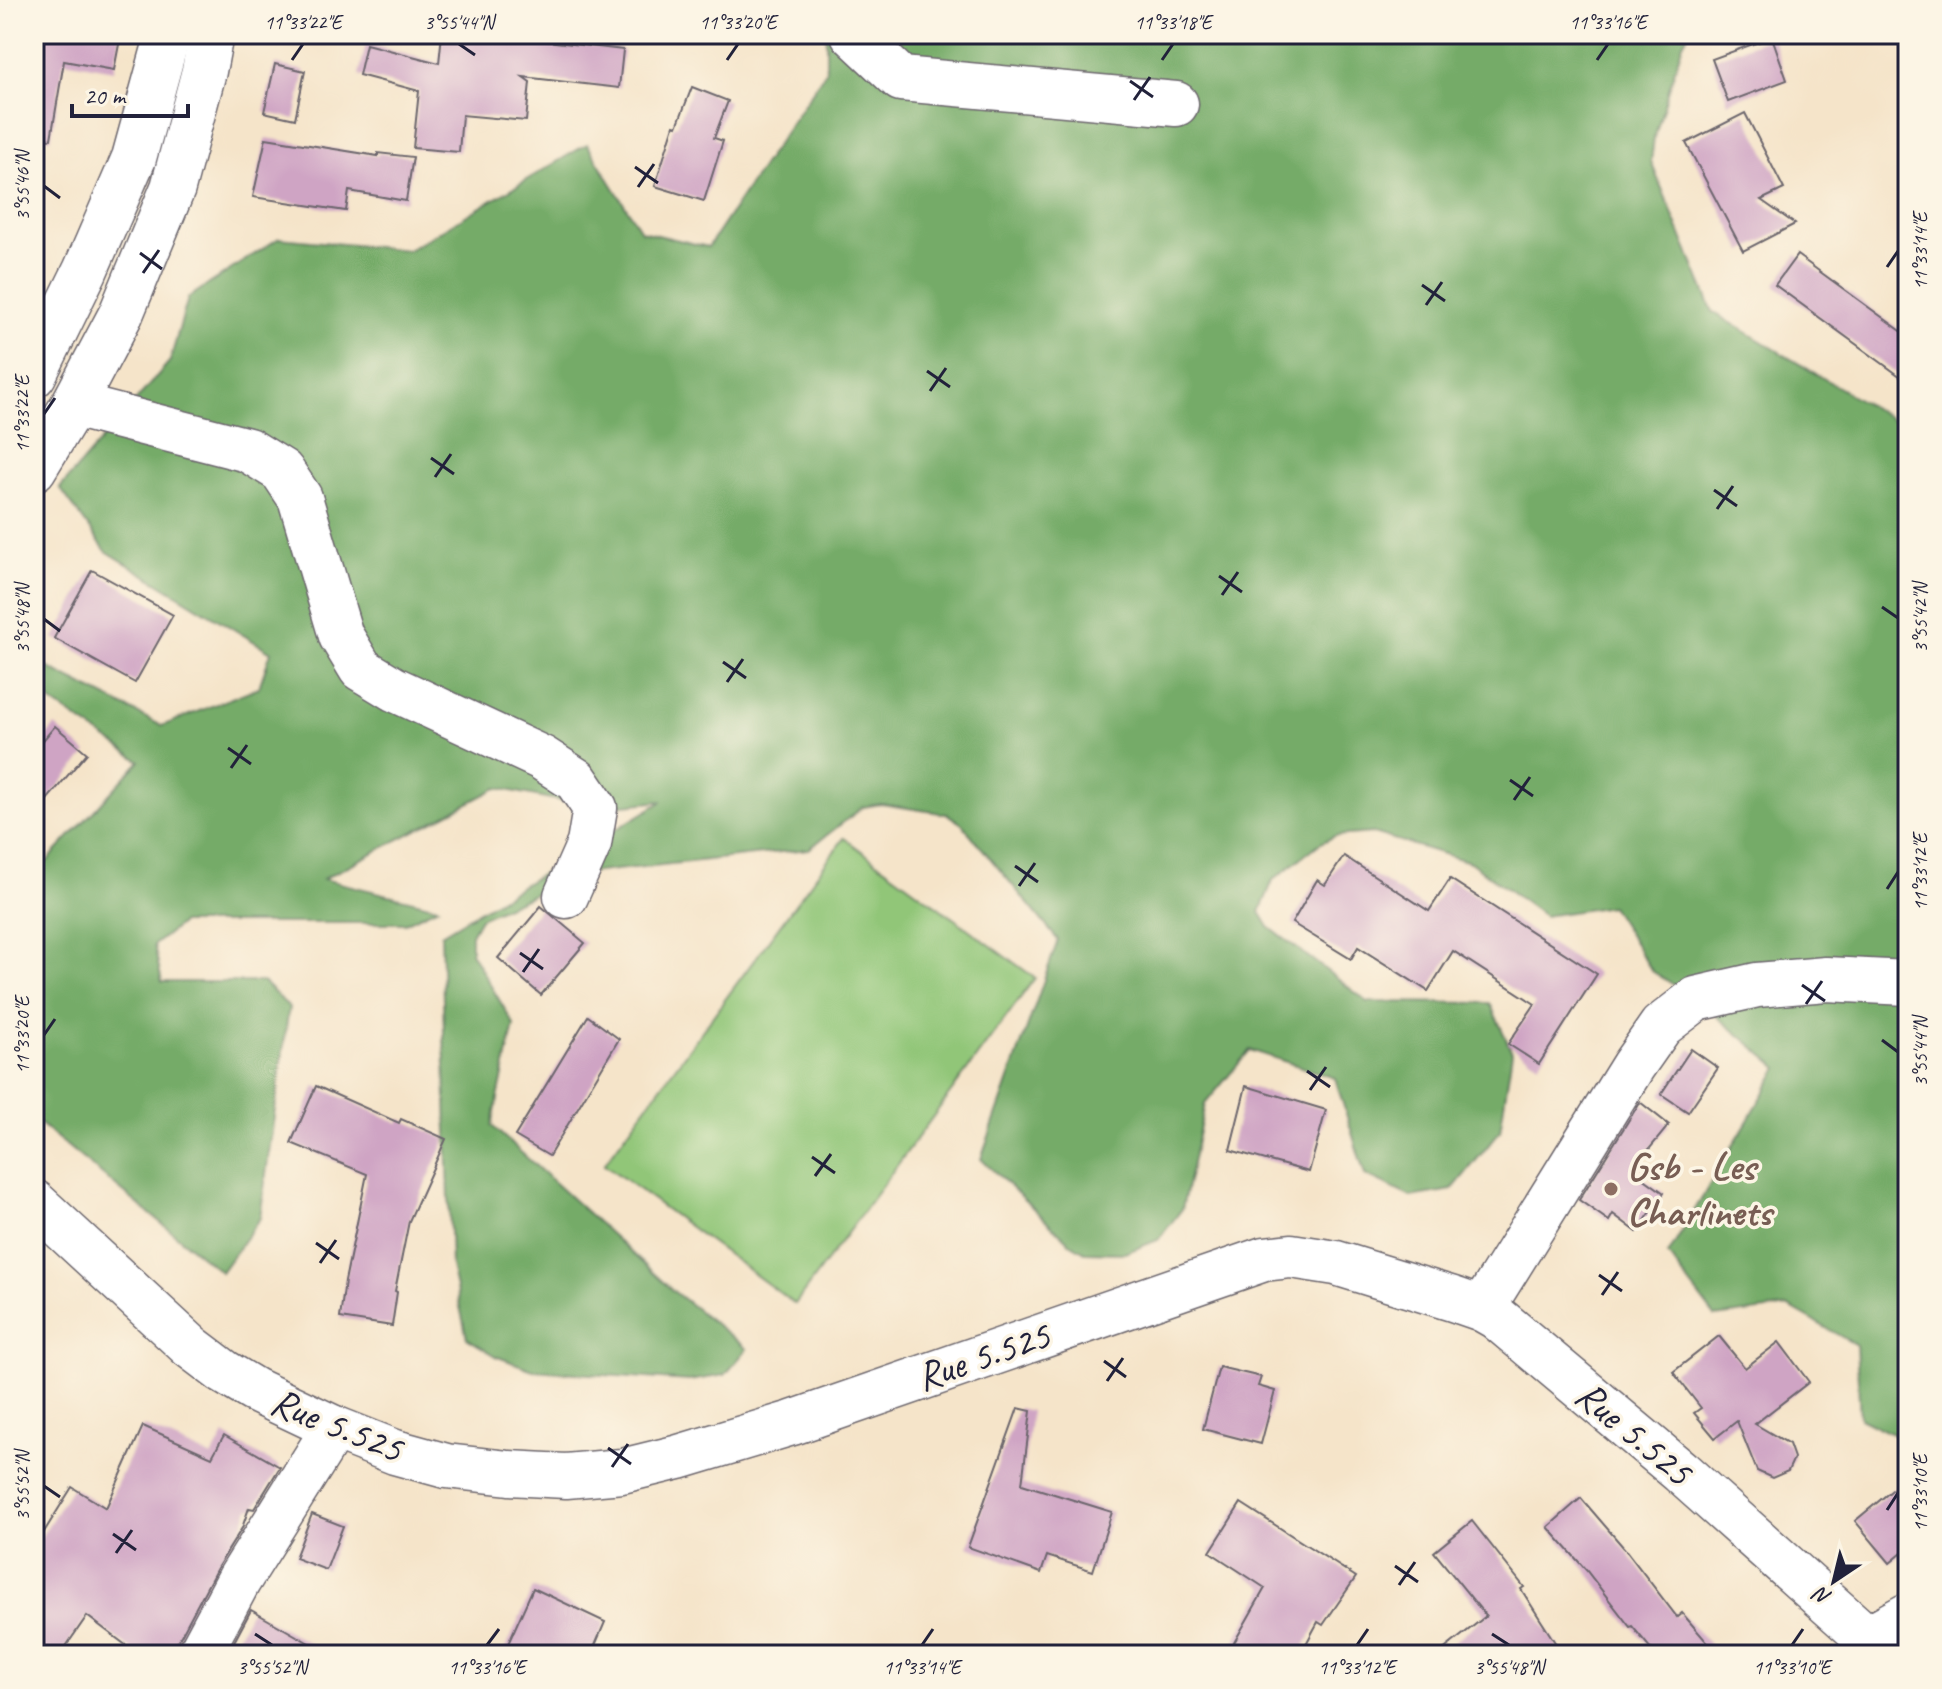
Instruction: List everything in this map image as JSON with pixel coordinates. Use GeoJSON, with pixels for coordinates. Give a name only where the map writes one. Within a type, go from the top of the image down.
{"type":"FeatureCollection","features":[{"type":"Feature","properties":{"kind":"street"},"geometry":{"type":"LineString","coordinates":[[34,375],[85,271],[134,158],[168,34]]}},
{"type":"Feature","properties":{"kind":"street"},"geometry":{"type":"LineString","coordinates":[[34,469],[73,405],[121,314],[173,188],[211,34]]}},
{"type":"Feature","properties":{"kind":"street"},"geometry":{"type":"LineString","coordinates":[[853,34],[901,79],[1176,104]]}},
{"type":"Feature","properties":{"kind":"street"},"geometry":{"type":"LineString","coordinates":[[73,405],[248,450],[282,471],[300,498],[341,636],[361,669],[394,689],[542,758],[576,780],[595,808],[589,844],[566,896]]}},
{"type":"Feature","properties":{"kind":"street"},"geometry":{"type":"LineString","coordinates":[[1482,1309],[1633,1066],[1661,1026],[1696,999],[1757,985],[1826,979],[1908,983]]}},
{"type":"Feature","properties":{"kind":"street","name":"Rue 5.525"},"geometry":{"type":"LineString","coordinates":[[34,1202],[191,1347],[254,1390],[334,1428],[395,1452],[446,1466],[566,1476],[622,1471],[792,1423],[1264,1259],[1291,1256],[1350,1267],[1482,1309],[1510,1328],[1681,1472],[1874,1646]]}},
{"type":"Feature","properties":{"kind":"street"},"geometry":{"type":"LineString","coordinates":[[199,1655],[239,1580],[334,1428]]}},
{"type":"Feature","properties":{"kind":"street"},"geometry":{"type":"LineString","coordinates":[[1874,1646],[1908,1615]]}},
{"type":"Feature","properties":{"kind":"green space"},"geometry":{"type":"Polygon","coordinates":[[[826,34],[1688,34],[1654,138],[1651,162],[1713,312],[1908,429],[1908,1442],[1860,1418],[1856,1345],[1789,1307],[1715,1317],[1668,1255],[1779,1068],[1696,999],[1652,971],[1611,906],[1544,916],[1470,862],[1373,833],[1335,836],[1319,844],[1273,880],[1260,912],[1269,927],[1368,1002],[1490,1003],[1512,1052],[1500,1131],[1452,1190],[1411,1197],[1365,1175],[1335,1078],[1250,1050],[1205,1104],[1182,1209],[1158,1240],[1125,1253],[1085,1252],[1070,1243],[981,1159],[1058,940],[962,824],[947,814],[881,804],[863,807],[809,849],[579,874],[480,918],[471,934],[471,952],[514,1025],[492,1126],[672,1290],[747,1349],[725,1375],[689,1381],[533,1370],[498,1357],[467,1338],[451,1266],[441,934],[663,801],[595,808],[497,788],[323,879],[438,907],[405,923],[182,923],[154,945],[162,982],[263,982],[289,1007],[260,1218],[221,1272],[34,1119],[34,872],[140,761],[50,701],[41,664],[162,726],[259,687],[271,652],[106,551],[60,488],[170,361],[188,298],[279,238],[408,250],[587,144],[641,231],[708,247],[826,71],[826,34]]]}},
{"type":"Feature","properties":{"kind":"green space"},"geometry":{"type":"Polygon","coordinates":[[[844,838],[1035,978],[795,1304],[604,1164],[844,838]]]}},
{"type":"Feature","properties":{"kind":"building"},"geometry":{"type":"Polygon","coordinates":[[[34,34],[121,34],[114,70],[64,61],[51,139],[34,137],[34,34]]]}},
{"type":"Feature","properties":{"kind":"building"},"geometry":{"type":"Polygon","coordinates":[[[442,34],[487,34],[623,50],[619,88],[523,77],[530,82],[526,121],[462,115],[459,152],[413,148],[419,91],[359,75],[366,44],[439,63],[442,34]]]}},
{"type":"Feature","properties":{"kind":"building"},"geometry":{"type":"Polygon","coordinates":[[[1772,37],[1787,80],[1728,102],[1712,59],[1772,37]]]}},
{"type":"Feature","properties":{"kind":"building"},"geometry":{"type":"Polygon","coordinates":[[[275,64],[305,71],[295,119],[264,112],[275,64]]]}},
{"type":"Feature","properties":{"kind":"building"},"geometry":{"type":"Polygon","coordinates":[[[692,87],[728,101],[714,138],[723,141],[704,201],[655,186],[674,125],[677,126],[692,87]]]}},
{"type":"Feature","properties":{"kind":"building"},"geometry":{"type":"Polygon","coordinates":[[[1745,113],[1784,189],[1761,200],[1795,224],[1743,251],[1686,143],[1745,113]]]}},
{"type":"Feature","properties":{"kind":"building"},"geometry":{"type":"Polygon","coordinates":[[[266,138],[378,156],[378,153],[413,157],[406,201],[349,191],[346,211],[253,197],[266,138]]]}},
{"type":"Feature","properties":{"kind":"building"},"geometry":{"type":"Polygon","coordinates":[[[1797,255],[1908,336],[1908,382],[1775,285],[1797,255]]]}},
{"type":"Feature","properties":{"kind":"building"},"geometry":{"type":"Polygon","coordinates":[[[92,570],[173,615],[135,683],[54,638],[92,570]]]}},
{"type":"Feature","properties":{"kind":"building"},"geometry":{"type":"Polygon","coordinates":[[[55,726],[87,753],[34,815],[34,751],[55,726]]]}},
{"type":"Feature","properties":{"kind":"building"},"geometry":{"type":"Polygon","coordinates":[[[1344,856],[1429,911],[1450,879],[1597,974],[1539,1064],[1508,1044],[1535,1004],[1453,951],[1428,991],[1358,947],[1351,959],[1292,923],[1317,880],[1325,885],[1344,856]]]}},
{"type":"Feature","properties":{"kind":"building"},"geometry":{"type":"Polygon","coordinates":[[[541,906],[585,943],[541,995],[498,958],[541,906]]]}},
{"type":"Feature","properties":{"kind":"building"},"geometry":{"type":"Polygon","coordinates":[[[588,1016],[619,1039],[549,1156],[515,1136],[588,1016]]]}},
{"type":"Feature","properties":{"kind":"building"},"geometry":{"type":"Polygon","coordinates":[[[1691,1049],[1718,1068],[1688,1112],[1661,1094],[1691,1049]]]}},
{"type":"Feature","properties":{"kind":"building"},"geometry":{"type":"Polygon","coordinates":[[[316,1086],[399,1123],[401,1119],[446,1139],[409,1221],[395,1291],[392,1326],[340,1318],[367,1174],[291,1143],[316,1086]]]}},
{"type":"Feature","properties":{"kind":"building"},"geometry":{"type":"Polygon","coordinates":[[[1246,1086],[1326,1110],[1309,1172],[1230,1150],[1246,1086]]]}},
{"type":"Feature","properties":{"kind":"building"},"geometry":{"type":"Polygon","coordinates":[[[1640,1102],[1669,1125],[1632,1170],[1664,1193],[1637,1232],[1613,1214],[1609,1221],[1579,1200],[1640,1102]]]}},
{"type":"Feature","properties":{"kind":"building"},"geometry":{"type":"Polygon","coordinates":[[[1719,1336],[1745,1368],[1779,1342],[1809,1382],[1755,1424],[1789,1444],[1794,1458],[1788,1471],[1772,1478],[1757,1471],[1737,1421],[1715,1438],[1694,1413],[1701,1408],[1673,1372],[1719,1336]]]}},
{"type":"Feature","properties":{"kind":"building"},"geometry":{"type":"Polygon","coordinates":[[[1219,1367],[1261,1377],[1258,1386],[1275,1391],[1261,1444],[1203,1429],[1219,1367]]]}},
{"type":"Feature","properties":{"kind":"building"},"geometry":{"type":"Polygon","coordinates":[[[1018,1408],[1031,1411],[1022,1484],[1112,1512],[1093,1571],[1047,1556],[1041,1573],[968,1547],[1018,1408]]]}},
{"type":"Feature","properties":{"kind":"building"},"geometry":{"type":"Polygon","coordinates":[[[143,1426],[212,1457],[224,1435],[280,1467],[254,1509],[249,1508],[242,1528],[217,1568],[177,1643],[174,1655],[139,1655],[87,1616],[60,1655],[34,1655],[34,1548],[72,1487],[106,1508],[143,1426]]]}},
{"type":"Feature","properties":{"kind":"building"},"geometry":{"type":"Polygon","coordinates":[[[1908,1477],[1908,1548],[1890,1563],[1855,1521],[1908,1477]]]}},
{"type":"Feature","properties":{"kind":"building"},"geometry":{"type":"Polygon","coordinates":[[[1581,1498],[1677,1617],[1682,1613],[1718,1655],[1656,1655],[1630,1627],[1548,1527],[1581,1498]]]}},
{"type":"Feature","properties":{"kind":"building"},"geometry":{"type":"Polygon","coordinates":[[[1241,1503],[1356,1577],[1323,1625],[1318,1622],[1300,1655],[1227,1655],[1265,1588],[1210,1552],[1241,1503]]]}},
{"type":"Feature","properties":{"kind":"building"},"geometry":{"type":"Polygon","coordinates":[[[312,1514],[343,1526],[326,1570],[295,1558],[312,1514]]]}},
{"type":"Feature","properties":{"kind":"building"},"geometry":{"type":"Polygon","coordinates":[[[1472,1521],[1524,1587],[1521,1589],[1563,1655],[1437,1655],[1486,1616],[1434,1552],[1472,1521]]]}},
{"type":"Feature","properties":{"kind":"building"},"geometry":{"type":"Polygon","coordinates":[[[533,1588],[605,1622],[591,1655],[503,1655],[533,1588]]]}},
{"type":"Feature","properties":{"kind":"building"},"geometry":{"type":"Polygon","coordinates":[[[251,1610],[330,1655],[227,1655],[251,1610]]]}},
{"type":"Feature","properties":{"kind":"place","name":"Gsb - Les Charlinets"},"geometry":{"type":"Point","coordinates":[1611,1189]}}]}
